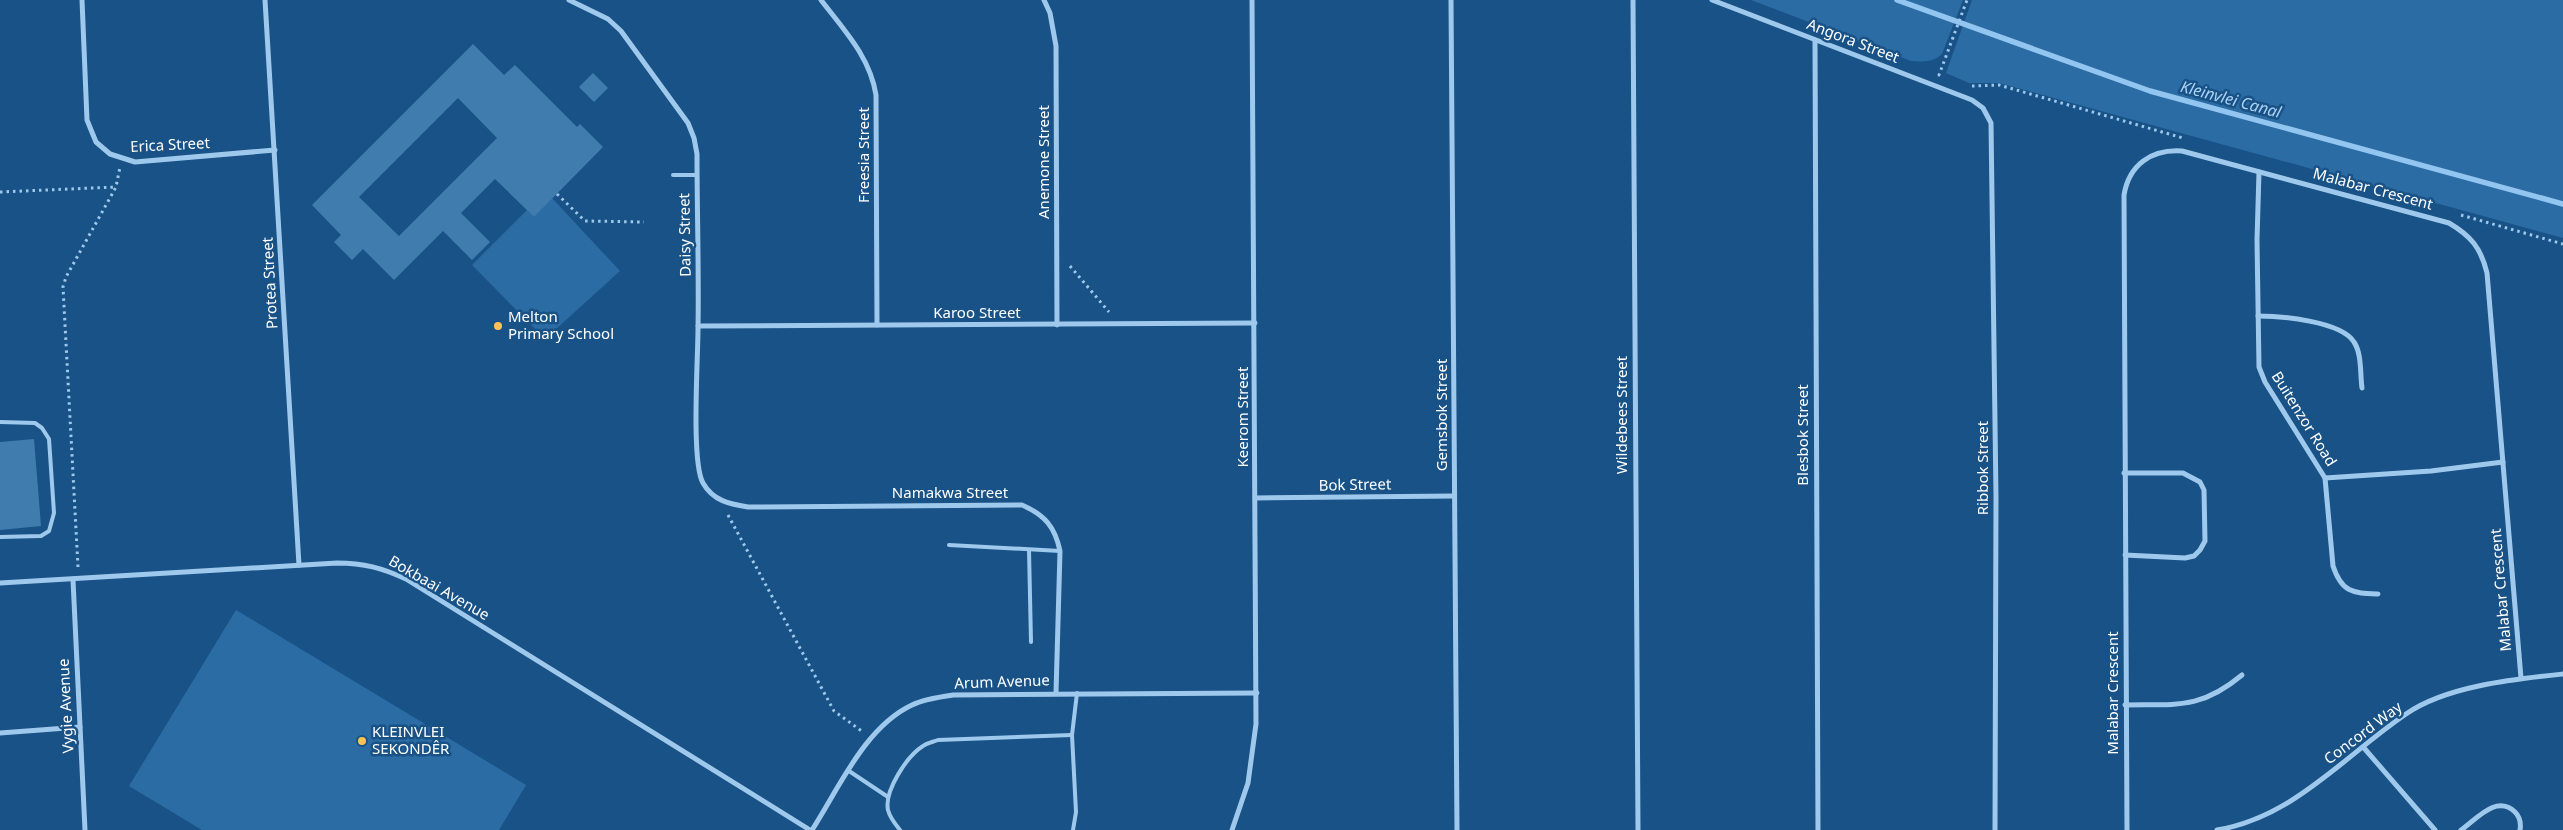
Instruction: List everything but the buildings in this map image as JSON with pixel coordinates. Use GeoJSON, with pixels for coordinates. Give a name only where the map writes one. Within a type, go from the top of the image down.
{"type":"FeatureCollection","features":[{"type":"Feature","properties":{"kind":"street","name":"Erica Street"},"geometry":{"type":"LineString","coordinates":[[82,0],[87,120],[96,142],[110,154],[135,162],[274,150]]}},
{"type":"Feature","properties":{"kind":"street","name":"Protea Street"},"geometry":{"type":"LineString","coordinates":[[265,0],[299,565]]}},
{"type":"Feature","properties":{"kind":"street","name":"Daisy Street"},"geometry":{"type":"LineString","coordinates":[[569,0],[608,19],[621,31],[676,105],[694,138],[697,175],[698,465],[702,483],[721,501],[734,505]]}},
{"type":"Feature","properties":{"kind":"street","name":"Freesia Street"},"geometry":{"type":"LineString","coordinates":[[822,0],[862,54],[873,80],[876,95],[877,325]]}},
{"type":"Feature","properties":{"kind":"street","name":"Anemone Street"},"geometry":{"type":"LineString","coordinates":[[1044,0],[1050,13],[1056,46],[1057,325]]}},
{"type":"Feature","properties":{"kind":"street","name":"Keerom Street"},"geometry":{"type":"LineString","coordinates":[[1232,830],[1248,783],[1255,746],[1257,693],[1252,0]]}},
{"type":"Feature","properties":{"kind":"street","name":"Gemsbok Street"},"geometry":{"type":"LineString","coordinates":[[1451,0],[1457,830]]}},
{"type":"Feature","properties":{"kind":"street","name":"Wildebees Street"},"geometry":{"type":"LineString","coordinates":[[1633,0],[1638,830]]}},
{"type":"Feature","properties":{"kind":"street","name":"Angora Street"},"geometry":{"type":"LineString","coordinates":[[1712,0],[1965,97],[1983,108]]}},
{"type":"Feature","properties":{"kind":"street","name":"Blesbok Street"},"geometry":{"type":"LineString","coordinates":[[1815,40],[1818,830]]}},
{"type":"Feature","properties":{"kind":"street","name":"Ribbok Street"},"geometry":{"type":"LineString","coordinates":[[1983,108],[1988,115],[1993,131],[1995,830]]}},
{"type":"Feature","properties":{"kind":"street","name":"Malabar Crescent"},"geometry":{"type":"LineString","coordinates":[[2127,830],[2124,196],[2128,178],[2139,163],[2149,156],[2170,150],[2182,150],[2449,223],[2466,232],[2476,244],[2483,256],[2487,273],[2521,678]]}},
{"type":"Feature","properties":{"kind":"street","name":"Buitenzor Road"},"geometry":{"type":"LineString","coordinates":[[2259,172],[2257,240],[2257,351],[2259,367],[2265,382],[2325,478],[2431,471],[2503,462]]}},
{"type":"Feature","properties":{"kind":"street"},"geometry":{"type":"LineString","coordinates":[[2258,316],[2299,319],[2346,334],[2354,341],[2358,352],[2362,388]]}},
{"type":"Feature","properties":{"kind":"street","name":"Karoo Street"},"geometry":{"type":"LineString","coordinates":[[698,326],[1255,323]]}},
{"type":"Feature","properties":{"kind":"street"},"geometry":{"type":"LineString","coordinates":[[2124,473],[2183,473],[2200,482],[2204,490],[2205,541],[2194,556],[2185,558],[2125,555]]}},
{"type":"Feature","properties":{"kind":"street"},"geometry":{"type":"LineString","coordinates":[[2325,478],[2333,566],[2337,579],[2354,593],[2378,594]]}},
{"type":"Feature","properties":{"kind":"street","name":"Bok Street"},"geometry":{"type":"LineString","coordinates":[[1255,498],[1454,496]]}},
{"type":"Feature","properties":{"kind":"street","name":"Namakwa Street"},"geometry":{"type":"LineString","coordinates":[[734,505],[748,507],[1022,505],[1037,512],[1048,520],[1057,535],[1060,551],[1056,693]]}},
{"type":"Feature","properties":{"kind":"street","name":"Bokbaai Avenue"},"geometry":{"type":"LineString","coordinates":[[0,583],[79,580],[299,565],[359,563],[379,567],[406,579],[811,830]]}},
{"type":"Feature","properties":{"kind":"street","name":"Vygie Avenue"},"geometry":{"type":"LineString","coordinates":[[73,580],[85,830]]}},
{"type":"Feature","properties":{"kind":"street","name":"Concord Way"},"geometry":{"type":"LineString","coordinates":[[2217,830],[2231,828],[2274,811],[2309,790],[2407,713],[2441,698],[2476,686],[2521,678],[2563,674]]}},
{"type":"Feature","properties":{"kind":"street"},"geometry":{"type":"LineString","coordinates":[[2125,704],[2191,704],[2226,689],[2242,675]]}},
{"type":"Feature","properties":{"kind":"street","name":"Arum Avenue"},"geometry":{"type":"LineString","coordinates":[[811,830],[871,737],[896,714],[913,704],[953,695],[1257,693]]}},
{"type":"Feature","properties":{"kind":"street"},"geometry":{"type":"LineString","coordinates":[[0,733],[80,727]]}},
{"type":"Feature","properties":{"kind":"street"},"geometry":{"type":"LineString","coordinates":[[2364,748],[2435,830]]}},
{"type":"Feature","properties":{"kind":"street"},"geometry":{"type":"LineString","coordinates":[[2461,830],[2487,810],[2497,806],[2509,808],[2516,813],[2521,824],[2520,830]]}},
{"type":"Feature","properties":{"kind":"lane"},"geometry":{"type":"LineString","coordinates":[[672,175],[697,175]]}},
{"type":"Feature","properties":{"kind":"lane"},"geometry":{"type":"LineString","coordinates":[[0,422],[35,423],[42,428],[49,439],[54,513],[49,531],[41,536],[0,537]]}},
{"type":"Feature","properties":{"kind":"lane"},"geometry":{"type":"LineString","coordinates":[[949,545],[1060,551]]}},
{"type":"Feature","properties":{"kind":"lane"},"geometry":{"type":"LineString","coordinates":[[1029,550],[1031,642]]}},
{"type":"Feature","properties":{"kind":"lane"},"geometry":{"type":"LineString","coordinates":[[1073,830],[1076,812],[1072,735],[1077,693]]}},
{"type":"Feature","properties":{"kind":"lane"},"geometry":{"type":"LineString","coordinates":[[900,830],[889,814],[888,797],[902,767],[923,746],[938,740],[1072,735]]}},
{"type":"Feature","properties":{"kind":"lane"},"geometry":{"type":"LineString","coordinates":[[849,771],[888,797]]}},
{"type":"Feature","properties":{"kind":"path"},"geometry":{"type":"LineString","coordinates":[[1938,75],[1967,0]]}},
{"type":"Feature","properties":{"kind":"path"},"geometry":{"type":"LineString","coordinates":[[79,580],[63,286],[66,277],[116,187],[122,159]]}},
{"type":"Feature","properties":{"kind":"path"},"geometry":{"type":"LineString","coordinates":[[0,192],[116,187]]}},
{"type":"Feature","properties":{"kind":"path"},"geometry":{"type":"LineString","coordinates":[[557,194],[585,221],[644,222]]}},
{"type":"Feature","properties":{"kind":"path"},"geometry":{"type":"LineString","coordinates":[[1069,265],[1109,312],[1118,312]]}},
{"type":"Feature","properties":{"kind":"path"},"geometry":{"type":"LineString","coordinates":[[721,501],[834,711],[871,737]]}},
{"type":"Feature","properties":{"kind":"shaded area"},"geometry":{"type":"Polygon","coordinates":[[[1751,0],[1963,0],[1942,54],[1928,61],[1911,61],[1751,0]]]}},
{"type":"Feature","properties":{"kind":"shaded area"},"geometry":{"type":"Polygon","coordinates":[[[1972,0],[2563,0],[2563,238],[1999,83],[1969,83],[1946,73],[1972,0]]]}},
{"type":"Feature","properties":{"kind":"shaded area"},"geometry":{"type":"Polygon","coordinates":[[[552,198],[620,271],[545,339],[472,265],[527,210],[534,217],[552,198]]]}},
{"type":"Feature","properties":{"kind":"shaded area"},"geometry":{"type":"Polygon","coordinates":[[[236,610],[526,785],[499,830],[202,830],[129,786],[236,610]]]}},
{"type":"Feature","properties":{"kind":"waterway","name":"Kleinvlei Canal"},"geometry":{"type":"LineString","coordinates":[[1897,0],[2150,91],[2563,204]]}},
{"type":"Feature","properties":{"kind":"place","name":"Melton Primary School"},"geometry":{"type":"Point","coordinates":[498,326]}},
{"type":"Feature","properties":{"kind":"place","name":"KLEINVLEI SEKONDÊR"},"geometry":{"type":"Point","coordinates":[362,741]}}]}
